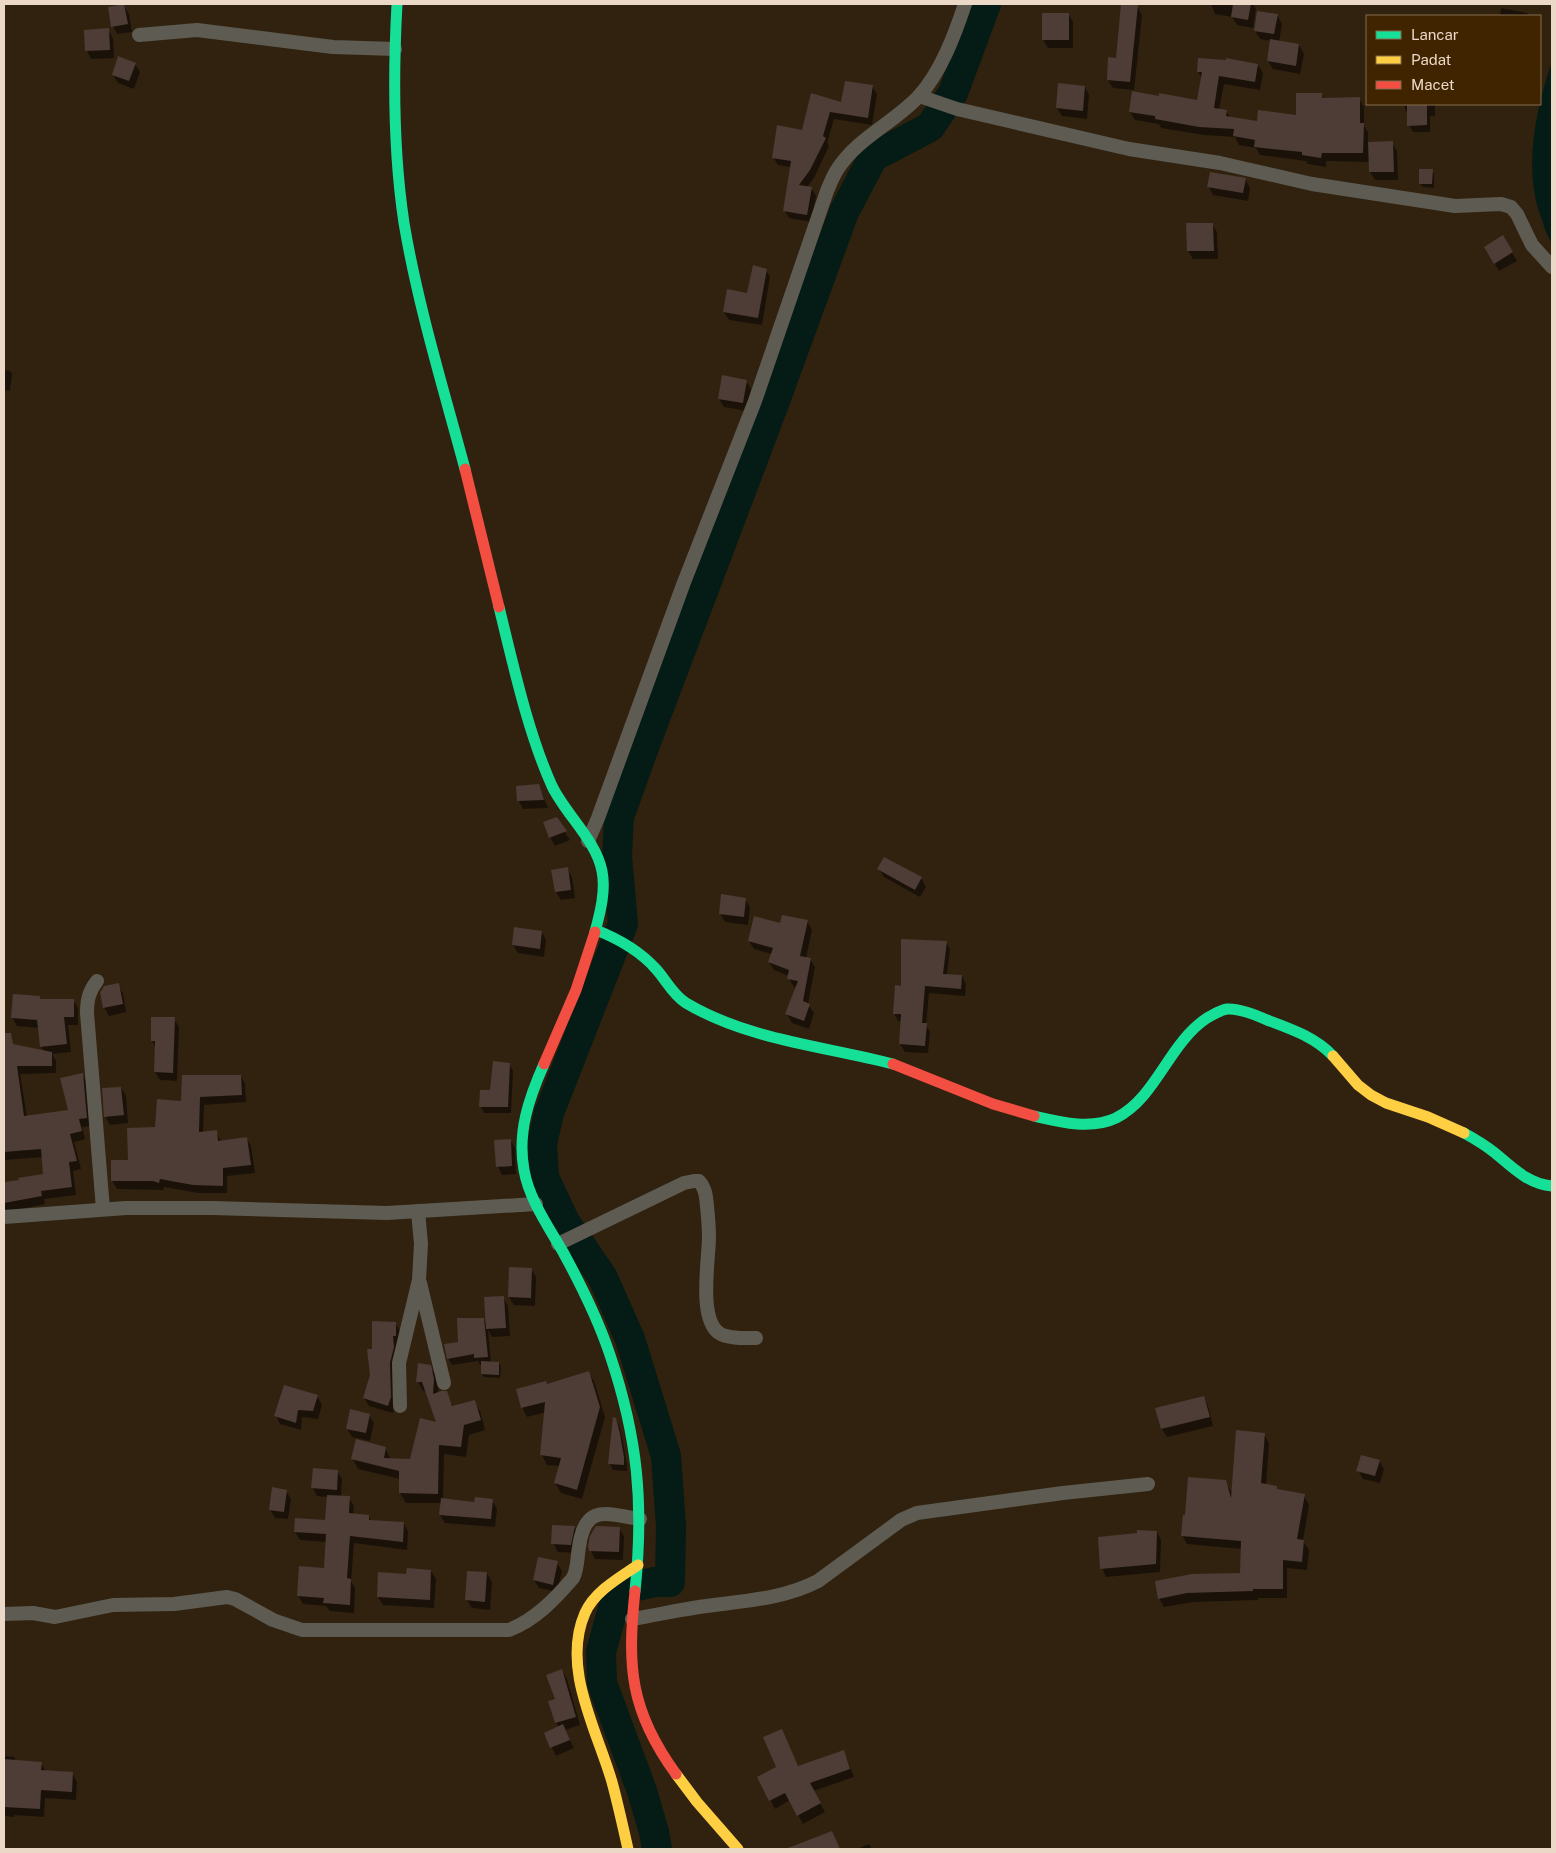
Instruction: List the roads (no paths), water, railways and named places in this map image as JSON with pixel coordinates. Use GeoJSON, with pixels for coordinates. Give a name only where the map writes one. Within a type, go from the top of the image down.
{"type":"FeatureCollection","features":[{"type":"Feature","properties":{"kind":"street"},"geometry":{"type":"LineString","coordinates":[[397,4],[394,67],[396,142],[410,260],[458,438],[519,687],[537,747],[557,796],[588,841],[600,865],[602,876],[601,932],[531,1095],[524,1118],[522,1138],[525,1178],[536,1204],[561,1243],[601,1329],[632,1435],[637,1465],[640,1518],[638,1565],[632,1616],[634,1690],[642,1715],[661,1753],[682,1784],[738,1849]]}},
{"type":"Feature","properties":{"kind":"street"},"geometry":{"type":"LineString","coordinates":[[588,841],[683,585],[755,400],[837,170],[859,145],[919,96],[932,77],[953,38],[964,4]]}},
{"type":"Feature","properties":{"kind":"street"},"geometry":{"type":"LineString","coordinates":[[139,35],[197,30],[333,47],[395,49]]}},
{"type":"Feature","properties":{"kind":"street"},"geometry":{"type":"LineString","coordinates":[[919,96],[957,110],[1129,149],[1220,163],[1321,185],[1454,206],[1501,204],[1511,208],[1517,214],[1532,245],[1552,267]]}},
{"type":"Feature","properties":{"kind":"street"},"geometry":{"type":"LineString","coordinates":[[601,932],[621,940],[638,950],[683,1001],[726,1021],[785,1039],[893,1064],[1023,1114],[1074,1124],[1097,1123],[1116,1117],[1132,1108],[1147,1092],[1190,1029],[1205,1018],[1225,1009],[1239,1011],[1307,1036],[1323,1046],[1336,1058],[1355,1083],[1368,1094],[1390,1106],[1426,1116],[1462,1131],[1490,1149],[1520,1173],[1543,1186],[1552,1186]]}},
{"type":"Feature","properties":{"kind":"street"},"geometry":{"type":"LineString","coordinates":[[97,981],[90,990],[87,1001],[104,1209]]}},
{"type":"Feature","properties":{"kind":"street"},"geometry":{"type":"LineString","coordinates":[[561,1243],[684,1183],[694,1180],[699,1181],[706,1192],[708,1215],[709,1237],[706,1295],[711,1321],[714,1329],[725,1336],[756,1338]]}},
{"type":"Feature","properties":{"kind":"street"},"geometry":{"type":"LineString","coordinates":[[4,1217],[104,1209],[212,1208],[387,1213],[536,1204]]}},
{"type":"Feature","properties":{"kind":"street"},"geometry":{"type":"LineString","coordinates":[[400,1406],[399,1363],[419,1280],[421,1244],[418,1211]]}},
{"type":"Feature","properties":{"kind":"street"},"geometry":{"type":"LineString","coordinates":[[419,1280],[444,1383]]}},
{"type":"Feature","properties":{"kind":"street"},"geometry":{"type":"LineString","coordinates":[[632,1616],[781,1595],[803,1589],[818,1581],[901,1520],[917,1513],[1045,1495],[1148,1484]]}},
{"type":"Feature","properties":{"kind":"street"},"geometry":{"type":"LineString","coordinates":[[4,1614],[33,1613],[55,1617],[113,1605],[174,1604],[227,1597],[235,1599],[273,1620],[302,1630],[509,1630],[521,1626],[533,1617],[573,1578],[576,1572],[582,1535],[588,1522],[594,1516],[602,1513],[640,1518]]}},
{"type":"Feature","properties":{"kind":"street"},"geometry":{"type":"LineString","coordinates":[[628,1849],[612,1782],[582,1690],[577,1663],[579,1630],[584,1614],[591,1602],[609,1584],[638,1565]]}},
{"type":"Feature","properties":{"kind":"water"},"geometry":{"type":"Polygon","coordinates":[[[1552,61],[1552,243],[1537,203],[1532,163],[1536,121],[1552,61]]]}},
{"type":"Feature","properties":{"kind":"waterway"},"geometry":{"type":"LineString","coordinates":[[657,1849],[642,1791],[602,1683],[601,1652],[618,1590],[655,1582],[670,1582],[671,1526],[666,1456],[630,1339],[603,1278],[565,1222],[544,1177],[542,1144],[549,1113],[623,924],[617,856],[619,817],[844,212],[873,157],[930,127],[953,93],[986,4]]}}]}
